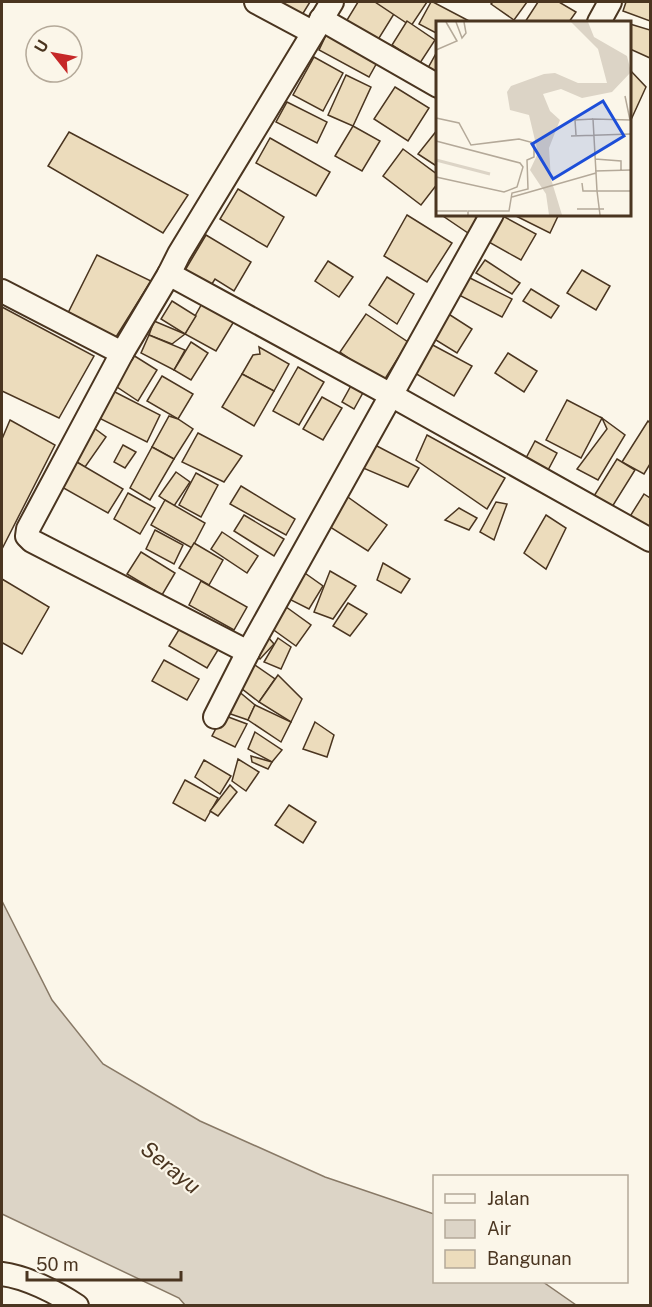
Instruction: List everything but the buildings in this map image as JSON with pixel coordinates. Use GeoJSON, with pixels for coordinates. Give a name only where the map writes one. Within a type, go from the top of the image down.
{"type":"FeatureCollection","features":[{"type":"Feature","properties":{"kind":"street"},"geometry":{"type":"LineString","coordinates":[[256,2],[322,18],[436,85]]}},
{"type":"Feature","properties":{"kind":"street"},"geometry":{"type":"LineString","coordinates":[[600,21],[610,2]]}},
{"type":"Feature","properties":{"kind":"street"},"geometry":{"type":"LineString","coordinates":[[248,652],[42,546],[27,536],[28,530],[122,353],[179,254],[322,18]]}},
{"type":"Feature","properties":{"kind":"street"},"geometry":{"type":"LineString","coordinates":[[215,717],[248,652],[491,216]]}},
{"type":"Feature","properties":{"kind":"street"},"geometry":{"type":"LineString","coordinates":[[169,274],[391,394],[651,540]]}},
{"type":"Feature","properties":{"kind":"street"},"geometry":{"type":"LineString","coordinates":[[2,291],[122,353]]}},
{"type":"Feature","properties":{"kind":"street"},"geometry":{"type":"LineString","coordinates":[[2,1274],[15,1276],[77,1305]]}},
{"type":"Feature","properties":{"kind":"water","name":"Serayu"},"geometry":{"type":"Polygon","coordinates":[[[2,901],[52,1000],[103,1064],[200,1121],[325,1177],[433,1214],[433,1283],[544,1283],[576,1305],[185,1305],[179,1298],[2,1214],[2,901]]]}}]}
